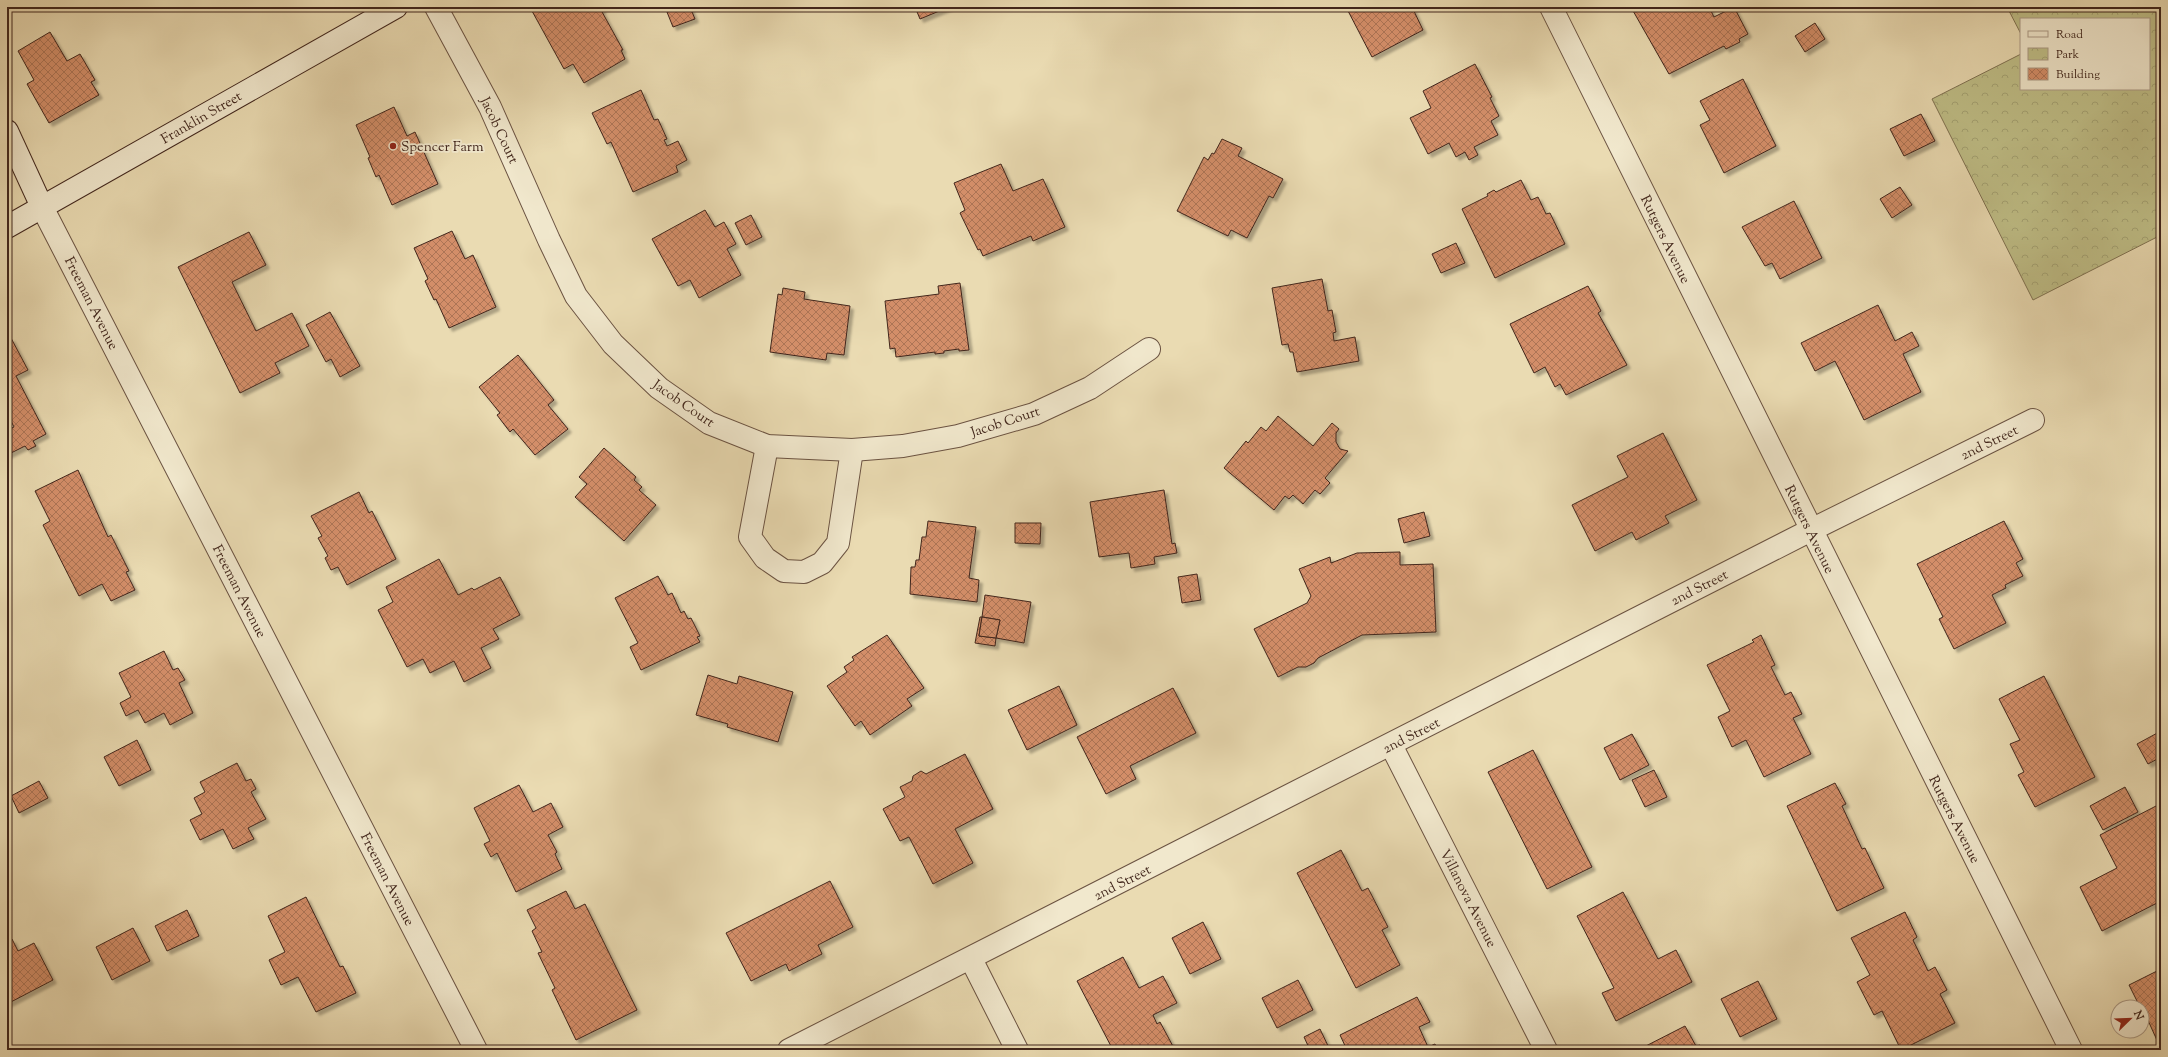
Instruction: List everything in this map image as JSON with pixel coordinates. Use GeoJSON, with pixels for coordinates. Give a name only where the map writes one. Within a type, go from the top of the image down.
{"type":"FeatureCollection","features":[{"type":"Feature","properties":{"kind":"street","name":"Franklin Street"},"geometry":{"type":"LineString","coordinates":[[7,227],[396,7]]}},
{"type":"Feature","properties":{"kind":"street","name":"Jacob Court"},"geometry":{"type":"LineString","coordinates":[[436,7],[490,107],[549,240],[576,296],[613,344],[658,388],[709,423],[767,446],[852,450],[903,446],[958,436],[1034,414],[1090,388],[1149,349]]}},
{"type":"Feature","properties":{"kind":"street","name":"Rutgers Avenue"},"geometry":{"type":"LineString","coordinates":[[1551,7],[2071,1050]]}},
{"type":"Feature","properties":{"kind":"street","name":"Freeman Avenue"},"geometry":{"type":"LineString","coordinates":[[7,131],[42,207],[476,1050]]}},
{"type":"Feature","properties":{"kind":"street","name":"2nd Street"},"geometry":{"type":"LineString","coordinates":[[789,1050],[1811,530],[2033,420]]}},
{"type":"Feature","properties":{"kind":"street"},"geometry":{"type":"LineString","coordinates":[[767,446],[750,537],[765,558],[784,571],[804,572],[822,563],[838,543],[852,450]]}},
{"type":"Feature","properties":{"kind":"street","name":"Villanova Avenue"},"geometry":{"type":"LineString","coordinates":[[1391,745],[1546,1050]]}},
{"type":"Feature","properties":{"kind":"street"},"geometry":{"type":"LineString","coordinates":[[970,959],[1017,1050]]}},
{"type":"Feature","properties":{"kind":"green space"},"geometry":{"type":"Polygon","coordinates":[[[2007,7],[2161,7],[2161,235],[2033,300],[1932,99],[2020,55],[2020,90],[2150,90],[2150,18],[2020,18],[2020,32],[2007,7]]]}},
{"type":"Feature","properties":{"kind":"building"},"geometry":{"type":"Polygon","coordinates":[[[540,7],[602,7],[603,9],[601,10],[623,50],[621,50],[625,59],[584,83],[573,64],[564,69],[532,11],[540,7]]]}},
{"type":"Feature","properties":{"kind":"building"},"geometry":{"type":"Polygon","coordinates":[[[665,7],[690,7],[695,19],[673,27],[665,7]]]}},
{"type":"Feature","properties":{"kind":"building"},"geometry":{"type":"Polygon","coordinates":[[[915,7],[949,7],[920,19],[915,7]]]}},
{"type":"Feature","properties":{"kind":"building"},"geometry":{"type":"Polygon","coordinates":[[[1346,7],[1412,7],[1423,30],[1372,57],[1346,7]]]}},
{"type":"Feature","properties":{"kind":"building"},"geometry":{"type":"Polygon","coordinates":[[[1636,7],[1709,7],[1714,17],[1734,7],[1748,34],[1739,39],[1740,42],[1726,49],[1724,46],[1669,74],[1632,9],[1636,7]]]}},
{"type":"Feature","properties":{"kind":"building"},"geometry":{"type":"Polygon","coordinates":[[[1815,23],[1825,39],[1805,52],[1795,36],[1815,23]]]}},
{"type":"Feature","properties":{"kind":"building"},"geometry":{"type":"Polygon","coordinates":[[[50,32],[67,61],[80,54],[95,80],[91,82],[99,95],[49,123],[27,84],[34,80],[18,51],[50,32]]]}},
{"type":"Feature","properties":{"kind":"building"},"geometry":{"type":"Polygon","coordinates":[[[1475,64],[1492,97],[1490,98],[1499,116],[1491,121],[1498,135],[1474,147],[1478,155],[1469,160],[1465,152],[1456,157],[1449,143],[1428,154],[1410,118],[1431,108],[1423,91],[1475,64]]]}},
{"type":"Feature","properties":{"kind":"building"},"geometry":{"type":"Polygon","coordinates":[[[1743,79],[1776,146],[1724,173],[1700,125],[1710,120],[1700,101],[1743,79]]]}},
{"type":"Feature","properties":{"kind":"building"},"geometry":{"type":"Polygon","coordinates":[[[641,90],[654,120],[658,119],[667,139],[664,140],[667,146],[678,141],[687,160],[676,166],[678,172],[633,192],[611,142],[607,144],[592,113],[641,90]]]}},
{"type":"Feature","properties":{"kind":"building","name":"Spencer Farm"},"geometry":{"type":"Polygon","coordinates":[[[394,107],[407,136],[415,132],[438,184],[392,205],[379,175],[376,177],[368,158],[370,157],[356,125],[394,107]]]}},
{"type":"Feature","properties":{"kind":"building"},"geometry":{"type":"Polygon","coordinates":[[[1921,114],[1935,141],[1904,156],[1890,129],[1921,114]]]}},
{"type":"Feature","properties":{"kind":"building"},"geometry":{"type":"Polygon","coordinates":[[[1222,139],[1242,148],[1238,156],[1283,179],[1273,198],[1269,196],[1247,238],[1231,230],[1228,236],[1177,211],[1204,157],[1208,160],[1212,153],[1214,154],[1222,139]]]}},
{"type":"Feature","properties":{"kind":"building"},"geometry":{"type":"Polygon","coordinates":[[[1001,164],[1013,191],[1043,179],[1065,227],[1033,241],[1031,236],[983,256],[980,249],[978,250],[960,213],[965,210],[954,183],[1001,164]]]}},
{"type":"Feature","properties":{"kind":"building"},"geometry":{"type":"Polygon","coordinates":[[[1521,180],[1531,200],[1538,197],[1546,214],[1550,213],[1565,244],[1495,278],[1462,209],[1488,196],[1487,194],[1494,190],[1496,192],[1521,180]]]}},
{"type":"Feature","properties":{"kind":"building"},"geometry":{"type":"Polygon","coordinates":[[[1900,187],[1912,205],[1892,218],[1880,199],[1900,187]]]}},
{"type":"Feature","properties":{"kind":"building"},"geometry":{"type":"Polygon","coordinates":[[[1794,201],[1822,258],[1780,279],[1772,263],[1765,266],[1742,227],[1794,201]]]}},
{"type":"Feature","properties":{"kind":"building"},"geometry":{"type":"Polygon","coordinates":[[[705,210],[715,227],[724,222],[736,244],[727,249],[741,275],[699,298],[690,280],[678,286],[652,239],[705,210]]]}},
{"type":"Feature","properties":{"kind":"building"},"geometry":{"type":"Polygon","coordinates":[[[751,215],[762,237],[746,245],[735,223],[751,215]]]}},
{"type":"Feature","properties":{"kind":"building"},"geometry":{"type":"Polygon","coordinates":[[[452,231],[465,259],[473,255],[496,307],[449,328],[436,299],[434,300],[425,281],[428,279],[414,248],[452,231]]]}},
{"type":"Feature","properties":{"kind":"building"},"geometry":{"type":"Polygon","coordinates":[[[249,232],[266,265],[232,282],[256,331],[292,313],[309,346],[275,363],[280,373],[240,393],[178,267],[249,232]]]}},
{"type":"Feature","properties":{"kind":"building"},"geometry":{"type":"Polygon","coordinates":[[[1456,243],[1465,263],[1441,273],[1432,254],[1456,243]]]}},
{"type":"Feature","properties":{"kind":"building"},"geometry":{"type":"Polygon","coordinates":[[[1322,279],[1328,311],[1332,310],[1336,332],[1333,333],[1334,341],[1355,337],[1359,361],[1297,372],[1293,352],[1290,352],[1288,344],[1282,345],[1272,288],[1322,279]]]}},
{"type":"Feature","properties":{"kind":"building"},"geometry":{"type":"Polygon","coordinates":[[[960,283],[969,350],[959,351],[959,349],[944,351],[944,353],[935,354],[935,352],[896,357],[895,348],[890,349],[885,301],[939,294],[938,286],[960,283]]]}},
{"type":"Feature","properties":{"kind":"building"},"geometry":{"type":"Polygon","coordinates":[[[1588,286],[1601,311],[1598,313],[1627,365],[1566,395],[1560,384],[1555,387],[1545,367],[1534,373],[1510,324],[1588,286]]]}},
{"type":"Feature","properties":{"kind":"building"},"geometry":{"type":"Polygon","coordinates":[[[783,288],[805,292],[804,299],[850,306],[844,355],[827,353],[826,360],[770,352],[778,294],[782,295],[783,288]]]}},
{"type":"Feature","properties":{"kind":"building"},"geometry":{"type":"Polygon","coordinates":[[[1878,305],[1895,341],[1912,332],[1919,346],[1903,354],[1921,392],[1864,420],[1835,361],[1815,371],[1801,343],[1878,305]]]}},
{"type":"Feature","properties":{"kind":"building"},"geometry":{"type":"Polygon","coordinates":[[[330,312],[360,366],[340,377],[331,359],[326,362],[306,325],[330,312]]]}},
{"type":"Feature","properties":{"kind":"building"},"geometry":{"type":"Polygon","coordinates":[[[11,338],[28,370],[16,376],[46,434],[33,441],[36,446],[28,450],[25,446],[7,455],[7,430],[14,427],[7,413],[7,340],[11,338]]]}},
{"type":"Feature","properties":{"kind":"building"},"geometry":{"type":"Polygon","coordinates":[[[518,355],[554,400],[548,405],[568,429],[535,455],[513,429],[510,432],[497,415],[500,413],[479,387],[518,355]]]}},
{"type":"Feature","properties":{"kind":"building"},"geometry":{"type":"Polygon","coordinates":[[[1278,416],[1313,446],[1332,423],[1339,429],[1336,433],[1336,442],[1340,449],[1348,451],[1325,478],[1330,483],[1320,494],[1315,490],[1303,504],[1293,495],[1289,499],[1285,496],[1274,510],[1224,468],[1246,441],[1248,443],[1261,427],[1266,431],[1278,416]]]}},
{"type":"Feature","properties":{"kind":"building"},"geometry":{"type":"Polygon","coordinates":[[[1663,433],[1697,500],[1665,516],[1669,523],[1636,540],[1632,532],[1595,551],[1572,505],[1628,477],[1617,456],[1663,433]]]}},
{"type":"Feature","properties":{"kind":"building"},"geometry":{"type":"Polygon","coordinates":[[[604,448],[636,477],[634,480],[642,487],[639,490],[656,505],[624,541],[575,497],[587,484],[579,477],[604,448]]]}},
{"type":"Feature","properties":{"kind":"building"},"geometry":{"type":"Polygon","coordinates":[[[78,470],[108,537],[111,535],[129,571],[126,572],[135,590],[111,601],[102,584],[79,596],[43,525],[50,521],[35,491],[78,470]]]}},
{"type":"Feature","properties":{"kind":"building"},"geometry":{"type":"Polygon","coordinates":[[[1164,490],[1172,544],[1175,543],[1177,553],[1154,557],[1155,564],[1131,568],[1129,553],[1099,557],[1090,502],[1164,490]]]}},
{"type":"Feature","properties":{"kind":"building"},"geometry":{"type":"Polygon","coordinates":[[[359,492],[369,513],[372,511],[396,559],[347,585],[338,567],[331,570],[325,558],[328,556],[318,538],[322,536],[311,516],[359,492]]]}},
{"type":"Feature","properties":{"kind":"building"},"geometry":{"type":"Polygon","coordinates":[[[1424,512],[1430,536],[1404,543],[1398,519],[1424,512]]]}},
{"type":"Feature","properties":{"kind":"building"},"geometry":{"type":"Polygon","coordinates":[[[928,521],[976,527],[969,578],[979,580],[977,602],[910,594],[911,567],[915,567],[916,560],[919,560],[922,537],[926,537],[928,521]]]}},
{"type":"Feature","properties":{"kind":"building"},"geometry":{"type":"Polygon","coordinates":[[[2004,521],[2023,559],[2016,563],[2023,576],[2005,585],[2006,588],[1992,595],[2006,623],[1954,649],[1939,619],[1943,617],[1917,564],[2004,521]]]}},
{"type":"Feature","properties":{"kind":"building"},"geometry":{"type":"Polygon","coordinates":[[[1015,523],[1041,523],[1040,544],[1015,543],[1015,523]]]}},
{"type":"Feature","properties":{"kind":"building"},"geometry":{"type":"Polygon","coordinates":[[[1400,552],[1400,565],[1433,564],[1436,632],[1362,635],[1318,658],[1314,663],[1306,667],[1298,667],[1278,677],[1254,629],[1307,603],[1311,596],[1299,569],[1330,557],[1331,563],[1357,553],[1400,552]]]}},
{"type":"Feature","properties":{"kind":"building"},"geometry":{"type":"Polygon","coordinates":[[[439,559],[458,595],[472,588],[474,590],[500,577],[520,615],[493,629],[499,639],[481,648],[491,668],[464,682],[454,661],[430,673],[423,659],[407,667],[378,610],[393,602],[386,587],[439,559]]]}},
{"type":"Feature","properties":{"kind":"building"},"geometry":{"type":"Polygon","coordinates":[[[1197,574],[1201,600],[1182,603],[1178,577],[1197,574]]]}},
{"type":"Feature","properties":{"kind":"building"},"geometry":{"type":"Polygon","coordinates":[[[658,576],[668,595],[672,593],[681,613],[684,611],[688,619],[691,618],[700,636],[697,637],[700,642],[641,670],[630,647],[638,643],[615,598],[658,576]]]}},
{"type":"Feature","properties":{"kind":"building"},"geometry":{"type":"Polygon","coordinates":[[[985,595],[1031,602],[1024,643],[996,638],[1000,620],[982,617],[985,595]]]}},
{"type":"Feature","properties":{"kind":"building"},"geometry":{"type":"Polygon","coordinates":[[[980,617],[982,617],[979,636],[996,638],[995,646],[975,643],[980,617]]]}},
{"type":"Feature","properties":{"kind":"building"},"geometry":{"type":"Polygon","coordinates":[[[982,617],[1000,620],[996,638],[979,636],[982,617]]]}},
{"type":"Feature","properties":{"kind":"building"},"geometry":{"type":"Polygon","coordinates":[[[887,635],[924,688],[907,699],[912,706],[870,735],[861,721],[855,726],[827,686],[847,672],[844,667],[854,660],[852,657],[887,635]]]}},
{"type":"Feature","properties":{"kind":"building"},"geometry":{"type":"Polygon","coordinates":[[[1761,635],[1775,665],[1771,667],[1785,695],[1791,692],[1802,714],[1793,718],[1811,754],[1764,777],[1746,740],[1732,747],[1718,717],[1730,711],[1707,665],[1754,642],[1752,640],[1761,635]]]}},
{"type":"Feature","properties":{"kind":"building"},"geometry":{"type":"Polygon","coordinates":[[[164,651],[173,670],[178,668],[185,680],[179,683],[193,713],[170,725],[164,713],[145,723],[138,710],[126,716],[120,703],[131,697],[119,673],[164,651]]]}},
{"type":"Feature","properties":{"kind":"building"},"geometry":{"type":"Polygon","coordinates":[[[708,675],[737,684],[739,676],[793,692],[778,742],[727,727],[728,724],[696,715],[708,675]]]}},
{"type":"Feature","properties":{"kind":"building"},"geometry":{"type":"Polygon","coordinates":[[[2044,676],[2095,777],[2035,807],[2018,775],[2024,772],[2010,744],[2020,740],[1999,699],[2044,676]]]}},
{"type":"Feature","properties":{"kind":"building"},"geometry":{"type":"Polygon","coordinates":[[[1059,686],[1077,725],[1027,750],[1008,710],[1059,686]]]}},
{"type":"Feature","properties":{"kind":"building"},"geometry":{"type":"Polygon","coordinates":[[[1173,688],[1196,733],[1130,766],[1136,779],[1106,794],[1077,737],[1173,688]]]}},
{"type":"Feature","properties":{"kind":"building"},"geometry":{"type":"Polygon","coordinates":[[[2161,731],[2161,757],[2148,764],[2137,744],[2161,731]]]}},
{"type":"Feature","properties":{"kind":"building"},"geometry":{"type":"Polygon","coordinates":[[[1632,734],[1649,765],[1620,780],[1604,748],[1632,734]]]}},
{"type":"Feature","properties":{"kind":"building"},"geometry":{"type":"Polygon","coordinates":[[[137,740],[151,770],[119,786],[104,757],[137,740]]]}},
{"type":"Feature","properties":{"kind":"building"},"geometry":{"type":"Polygon","coordinates":[[[1533,750],[1592,867],[1547,889],[1488,772],[1533,750]]]}},
{"type":"Feature","properties":{"kind":"building"},"geometry":{"type":"Polygon","coordinates":[[[965,754],[993,809],[955,829],[973,863],[933,884],[909,837],[900,841],[883,809],[905,797],[900,787],[912,781],[913,776],[921,771],[926,774],[965,754]]]}},
{"type":"Feature","properties":{"kind":"building"},"geometry":{"type":"Polygon","coordinates":[[[237,763],[246,781],[251,779],[256,789],[251,792],[266,819],[248,828],[254,839],[233,849],[223,829],[200,840],[190,820],[202,814],[194,798],[205,792],[200,782],[237,763]]]}},
{"type":"Feature","properties":{"kind":"building"},"geometry":{"type":"Polygon","coordinates":[[[1654,770],[1667,797],[1645,807],[1632,780],[1654,770]]]}},
{"type":"Feature","properties":{"kind":"building"},"geometry":{"type":"Polygon","coordinates":[[[39,781],[48,798],[19,813],[11,796],[39,781]]]}},
{"type":"Feature","properties":{"kind":"building"},"geometry":{"type":"Polygon","coordinates":[[[1835,783],[1846,804],[1842,806],[1862,849],[1865,848],[1884,888],[1837,911],[1787,806],[1835,783]]]}},
{"type":"Feature","properties":{"kind":"building"},"geometry":{"type":"Polygon","coordinates":[[[519,785],[533,812],[551,803],[563,827],[548,835],[557,852],[555,854],[562,869],[516,892],[497,853],[491,857],[484,844],[490,841],[474,808],[519,785]]]}},
{"type":"Feature","properties":{"kind":"building"},"geometry":{"type":"Polygon","coordinates":[[[2125,787],[2138,812],[2103,830],[2090,806],[2125,787]]]}},
{"type":"Feature","properties":{"kind":"building"},"geometry":{"type":"Polygon","coordinates":[[[2156,806],[2161,814],[2161,901],[2102,931],[2080,887],[2117,868],[2100,835],[2156,806]]]}},
{"type":"Feature","properties":{"kind":"building"},"geometry":{"type":"Polygon","coordinates":[[[1341,850],[1362,891],[1368,888],[1388,927],[1382,930],[1400,965],[1356,988],[1297,873],[1341,850]]]}},
{"type":"Feature","properties":{"kind":"building"},"geometry":{"type":"Polygon","coordinates":[[[830,881],[853,927],[818,945],[822,954],[789,971],[786,964],[751,981],[726,933],[830,881]]]}},
{"type":"Feature","properties":{"kind":"building"},"geometry":{"type":"Polygon","coordinates":[[[566,891],[575,909],[585,904],[637,1010],[576,1040],[552,990],[555,988],[538,953],[542,952],[532,931],[536,928],[527,910],[566,891]]]}},
{"type":"Feature","properties":{"kind":"building"},"geometry":{"type":"Polygon","coordinates":[[[1623,892],[1658,959],[1676,950],[1692,982],[1616,1021],[1602,993],[1614,988],[1577,916],[1623,892]]]}},
{"type":"Feature","properties":{"kind":"building"},"geometry":{"type":"Polygon","coordinates":[[[306,897],[340,967],[343,966],[356,993],[316,1012],[298,977],[281,985],[269,960],[285,952],[268,916],[306,897]]]}},
{"type":"Feature","properties":{"kind":"building"},"geometry":{"type":"Polygon","coordinates":[[[187,910],[199,936],[167,951],[155,926],[187,910]]]}},
{"type":"Feature","properties":{"kind":"building"},"geometry":{"type":"Polygon","coordinates":[[[1905,912],[1917,937],[1913,940],[1928,971],[1935,967],[1947,990],[1940,994],[1955,1023],[1901,1050],[1882,1011],[1874,1015],[1857,982],[1870,975],[1851,938],[1905,912]]]}},
{"type":"Feature","properties":{"kind":"building"},"geometry":{"type":"Polygon","coordinates":[[[1203,922],[1221,959],[1190,974],[1172,938],[1203,922]]]}},
{"type":"Feature","properties":{"kind":"building"},"geometry":{"type":"Polygon","coordinates":[[[133,928],[150,961],[112,980],[96,947],[133,928]]]}},
{"type":"Feature","properties":{"kind":"building"},"geometry":{"type":"Polygon","coordinates":[[[12,939],[18,951],[34,943],[53,980],[7,1004],[7,942],[12,939]]]}},
{"type":"Feature","properties":{"kind":"building"},"geometry":{"type":"Polygon","coordinates":[[[1123,957],[1139,988],[1163,976],[1177,1003],[1153,1015],[1157,1024],[1160,1022],[1175,1050],[1113,1050],[1077,981],[1123,957]]]}},
{"type":"Feature","properties":{"kind":"building"},"geometry":{"type":"Polygon","coordinates":[[[2161,969],[2160,1047],[2150,1025],[2150,999],[2136,999],[2129,985],[2161,969]]]}},
{"type":"Feature","properties":{"kind":"building"},"geometry":{"type":"Polygon","coordinates":[[[1298,980],[1313,1010],[1277,1028],[1262,998],[1298,980]]]}},
{"type":"Feature","properties":{"kind":"building"},"geometry":{"type":"Polygon","coordinates":[[[1758,981],[1777,1019],[1740,1037],[1721,999],[1758,981]]]}},
{"type":"Feature","properties":{"kind":"building"},"geometry":{"type":"Polygon","coordinates":[[[1417,997],[1430,1022],[1419,1027],[1428,1047],[1435,1044],[1438,1050],[1347,1050],[1340,1035],[1417,997]]]}},
{"type":"Feature","properties":{"kind":"building"},"geometry":{"type":"Polygon","coordinates":[[[1685,1026],[1696,1046],[1700,1045],[1702,1050],[1638,1050],[1685,1026]]]}},
{"type":"Feature","properties":{"kind":"building"},"geometry":{"type":"Polygon","coordinates":[[[1320,1029],[1330,1050],[1310,1050],[1304,1037],[1320,1029]]]}},
{"type":"Feature","properties":{"kind":"place","name":"Spencer Farm"},"geometry":{"type":"Point","coordinates":[393,146]}}]}
